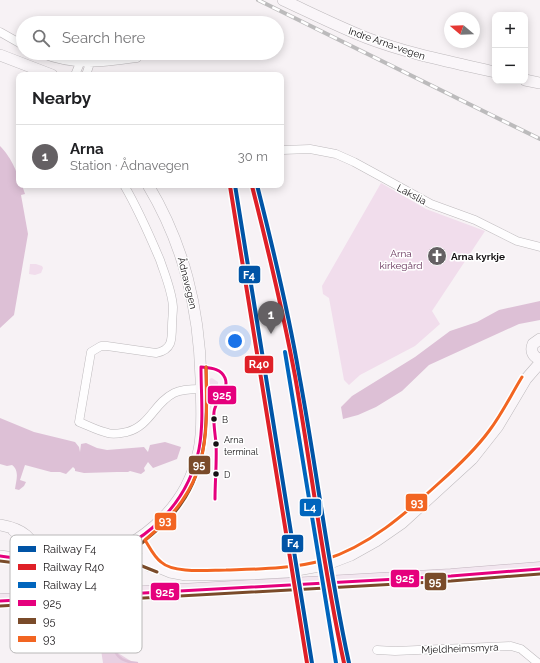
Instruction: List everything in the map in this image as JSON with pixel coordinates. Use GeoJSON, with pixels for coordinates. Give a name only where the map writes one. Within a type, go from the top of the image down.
{"type":"FeatureCollection","features":[{"type":"Feature","properties":{"kind":"highway"},"geometry":{"type":"LineString","coordinates":[[142,593],[451,576],[540,569]]}},
{"type":"Feature","properties":{"kind":"highway"},"geometry":{"type":"LineString","coordinates":[[142,601],[498,581],[540,577]]}},
{"type":"Feature","properties":{"kind":"highway"},"geometry":{"type":"LineString","coordinates":[[0,601],[10,600]]}},
{"type":"Feature","properties":{"kind":"highway"},"geometry":{"type":"LineString","coordinates":[[0,609],[10,608]]}},
{"type":"Feature","properties":{"kind":"main road","name":"Indre Arna-vegen"},"geometry":{"type":"LineString","coordinates":[[283,0],[362,36],[390,46],[492,71]]}},
{"type":"Feature","properties":{"kind":"main road"},"geometry":{"type":"LineString","coordinates":[[0,55],[44,72]]}},
{"type":"Feature","properties":{"kind":"main road"},"geometry":{"type":"LineString","coordinates":[[24,65],[33,72]]}},
{"type":"Feature","properties":{"kind":"main road"},"geometry":{"type":"LineString","coordinates":[[528,81],[540,84]]}},
{"type":"Feature","properties":{"kind":"main road","name":"Ådnavegen"},"geometry":{"type":"LineString","coordinates":[[142,537],[169,512],[187,487],[195,462],[201,433],[201,389],[197,324],[190,286],[178,245],[168,222],[150,188]]}},
{"type":"Feature","properties":{"kind":"main road"},"geometry":{"type":"LineString","coordinates":[[142,561],[150,566],[186,575],[268,574],[308,569],[333,562],[351,555],[376,542],[402,523],[472,459],[498,426],[526,379],[536,356],[533,344],[540,339]]}},
{"type":"Feature","properties":{"kind":"main road"},"geometry":{"type":"LineString","coordinates":[[526,379],[540,362]]}},
{"type":"Feature","properties":{"kind":"main road"},"geometry":{"type":"LineString","coordinates":[[4,526],[19,535]]}},
{"type":"Feature","properties":{"kind":"main road"},"geometry":{"type":"LineString","coordinates":[[4,526],[17,529],[26,535]]}},
{"type":"Feature","properties":{"kind":"main road"},"geometry":{"type":"LineString","coordinates":[[142,543],[158,567]]}},
{"type":"Feature","properties":{"kind":"main road","name":"Ådnavegen"},"geometry":{"type":"LineString","coordinates":[[0,556],[10,558]]}},
{"type":"Feature","properties":{"kind":"street"},"geometry":{"type":"LineString","coordinates":[[0,32],[16,41]]}},
{"type":"Feature","properties":{"kind":"street"},"geometry":{"type":"LineString","coordinates":[[68,60],[80,63],[118,60]]}},
{"type":"Feature","properties":{"kind":"street"},"geometry":{"type":"LineString","coordinates":[[76,72],[80,63]]}},
{"type":"Feature","properties":{"kind":"street"},"geometry":{"type":"LineString","coordinates":[[87,72],[90,63]]}},
{"type":"Feature","properties":{"kind":"street","name":"Lakslia"},"geometry":{"type":"LineString","coordinates":[[284,150],[310,148],[336,154],[354,162],[431,204],[475,220],[517,241],[540,247]]}},
{"type":"Feature","properties":{"kind":"street"},"geometry":{"type":"LineString","coordinates":[[126,188],[148,232],[171,294],[173,307],[172,338],[168,348],[163,352],[156,353],[107,346],[102,346],[91,352],[79,422],[109,434],[119,434],[133,430],[142,425],[159,404],[174,393],[182,390],[201,389]]}},
{"type":"Feature","properties":{"kind":"street","name":"Mjeldheimsmyra"},"geometry":{"type":"LineString","coordinates":[[377,650],[395,651],[511,646],[521,649],[538,663]]}},
{"type":"Feature","properties":{"kind":"green space","name":"Arna kirkegård"},"geometry":{"type":"Polygon","coordinates":[[[381,183],[426,209],[485,231],[432,311],[440,324],[415,346],[360,375],[349,385],[344,380],[329,298],[323,294],[322,286],[381,183]]]}},
{"type":"Feature","properties":{"kind":"green space"},"geometry":{"type":"Polygon","coordinates":[[[30,264],[42,266],[43,268],[41,273],[35,275],[29,274],[30,264]]]}},
{"type":"Feature","properties":{"kind":"green space"},"geometry":{"type":"Polygon","coordinates":[[[212,378],[218,382],[218,387],[210,410],[206,410],[206,384],[209,379],[212,378]]]}},
{"type":"Feature","properties":{"kind":"shaded area"},"geometry":{"type":"Polygon","coordinates":[[[0,146],[13,164],[16,172],[16,188],[23,188],[25,194],[21,195],[28,234],[14,315],[0,328],[0,146]]]}},
{"type":"Feature","properties":{"kind":"shaded area"},"geometry":{"type":"Polygon","coordinates":[[[540,301],[540,320],[519,324],[429,365],[402,391],[376,407],[358,415],[343,419],[341,407],[352,396],[415,357],[450,331],[477,322],[499,310],[540,301]]]}},
{"type":"Feature","properties":{"kind":"shaded area"},"geometry":{"type":"Polygon","coordinates":[[[0,418],[34,432],[75,442],[79,447],[80,452],[81,444],[86,443],[97,448],[107,450],[144,447],[148,452],[150,445],[165,442],[181,447],[177,459],[153,468],[148,462],[144,468],[145,471],[141,474],[130,471],[84,473],[75,471],[73,467],[66,474],[51,472],[25,465],[20,480],[26,482],[19,490],[15,489],[17,473],[14,467],[12,465],[7,466],[0,464],[0,418]]]}},
{"type":"Feature","properties":{"kind":"shaded area"},"geometry":{"type":"Polygon","coordinates":[[[102,653],[118,653],[134,663],[103,663],[102,653]]]}},
{"type":"Feature","properties":{"kind":"waterway"},"geometry":{"type":"LineString","coordinates":[[116,653],[120,658],[137,663]]}},
{"type":"Feature","properties":{"kind":"railway"},"geometry":{"type":"LineString","coordinates":[[258,0],[540,139]]}},
{"type":"Feature","properties":{"kind":"rail line","name":"R40"},"geometry":{"type":"LineString","coordinates":[[230,188],[307,663]]}},
{"type":"Feature","properties":{"kind":"rail line","name":"F4"},"geometry":{"type":"LineString","coordinates":[[235,188],[312,663]]}},
{"type":"Feature","properties":{"kind":"rail line","name":"R40"},"geometry":{"type":"LineString","coordinates":[[252,188],[275,281],[295,376],[324,556],[344,663]]}},
{"type":"Feature","properties":{"kind":"rail line","name":"F4"},"geometry":{"type":"LineString","coordinates":[[258,188],[280,279],[295,350],[335,591],[349,663]]}},
{"type":"Feature","properties":{"kind":"rail line","name":"L4"},"geometry":{"type":"LineString","coordinates":[[285,352],[336,663]]}},
{"type":"Feature","properties":{"kind":"transit line","name":"925"},"geometry":{"type":"LineString","coordinates":[[201,367],[218,370],[221,372],[226,382],[226,387],[214,412],[216,443],[215,499]]}},
{"type":"Feature","properties":{"kind":"transit line","name":"925"},"geometry":{"type":"LineString","coordinates":[[142,535],[160,521],[173,505],[185,488],[193,469],[201,439],[201,367]]}},
{"type":"Feature","properties":{"kind":"transit line","name":"95"},"geometry":{"type":"LineString","coordinates":[[142,543],[173,515],[190,488],[197,472],[205,438],[207,402],[206,367]]}},
{"type":"Feature","properties":{"kind":"transit line","name":"93"},"geometry":{"type":"LineString","coordinates":[[206,367],[207,395],[204,442],[200,462],[193,482],[182,501],[166,520],[145,540],[154,555],[161,562],[167,566],[183,570],[201,571],[276,568],[312,563],[340,554],[371,538],[400,517],[466,458],[494,425],[522,377]]}},
{"type":"Feature","properties":{"kind":"transit line","name":"925"},"geometry":{"type":"LineString","coordinates":[[0,556],[10,557]]}},
{"type":"Feature","properties":{"kind":"transit line","name":"95"},"geometry":{"type":"LineString","coordinates":[[0,561],[10,562]]}},
{"type":"Feature","properties":{"kind":"transit line","name":"95"},"geometry":{"type":"LineString","coordinates":[[142,566],[157,572]]}},
{"type":"Feature","properties":{"kind":"transit line","name":"925"},"geometry":{"type":"LineString","coordinates":[[142,593],[451,576],[540,569]]}},
{"type":"Feature","properties":{"kind":"transit line","name":"95"},"geometry":{"type":"LineString","coordinates":[[142,598],[451,581],[540,574]]}},
{"type":"Feature","properties":{"kind":"transit line","name":"925"},"geometry":{"type":"LineString","coordinates":[[0,601],[10,600]]}},
{"type":"Feature","properties":{"kind":"transit line","name":"95"},"geometry":{"type":"LineString","coordinates":[[0,606],[10,605]]}},
{"type":"Feature","properties":{"kind":"place","name":"Arna kyrkje"},"geometry":{"type":"Point","coordinates":[437,256]}},
{"type":"Feature","properties":{"kind":"place","name":"Arna"},"geometry":{"type":"Point","coordinates":[271,334]}},
{"type":"Feature","properties":{"kind":"place","name":"B"},"geometry":{"type":"Point","coordinates":[214,419]}},
{"type":"Feature","properties":{"kind":"place","name":"Arna terminal"},"geometry":{"type":"Point","coordinates":[216,444]}},
{"type":"Feature","properties":{"kind":"place","name":"D"},"geometry":{"type":"Point","coordinates":[216,474]}}]}
